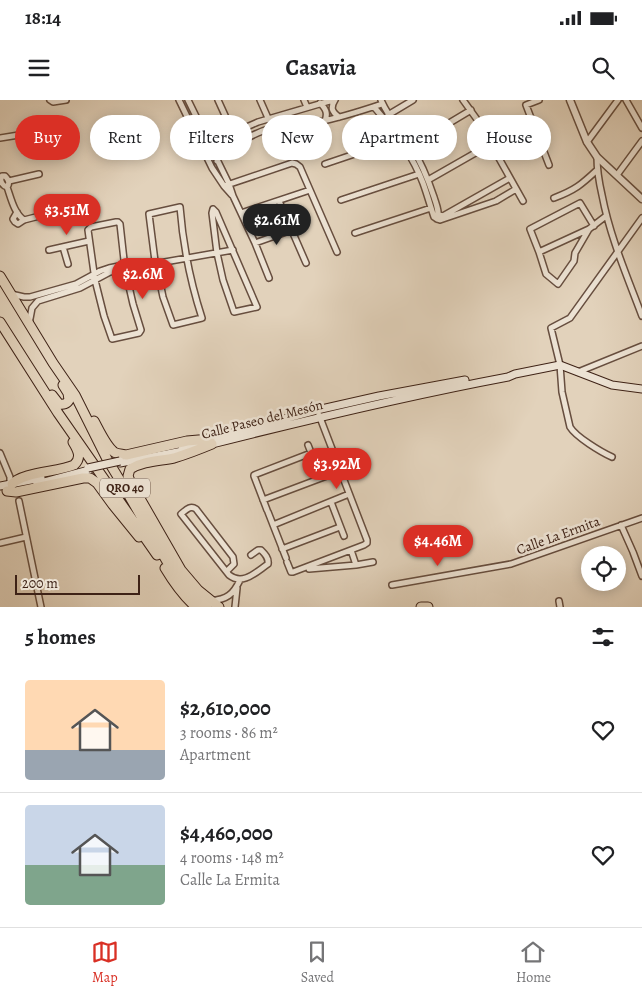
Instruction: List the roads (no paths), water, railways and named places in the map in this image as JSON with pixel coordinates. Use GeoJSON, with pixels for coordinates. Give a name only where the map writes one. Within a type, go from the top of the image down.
{"type":"FeatureCollection","features":[{"type":"Feature","properties":{"kind":"highway","name":"QRO 40"},"geometry":{"type":"LineString","coordinates":[[0,276],[52,363],[75,395],[107,459],[177,576],[190,592],[209,604]]}},
{"type":"Feature","properties":{"kind":"highway","name":"QRO 40"},"geometry":{"type":"LineString","coordinates":[[0,322],[58,413],[154,550],[175,584],[194,607]]}},
{"type":"Feature","properties":{"kind":"highway"},"geometry":{"type":"LineString","coordinates":[[20,352],[28,356],[58,403],[65,404],[69,400],[68,393],[52,363]]}},
{"type":"Feature","properties":{"kind":"highway"},"geometry":{"type":"LineString","coordinates":[[75,395],[84,405],[110,448],[120,460]]}},
{"type":"Feature","properties":{"kind":"highway"},"geometry":{"type":"LineString","coordinates":[[58,413],[77,450],[79,457],[77,462],[68,467],[22,477],[8,487],[16,492],[83,478],[93,479],[167,571]]}},
{"type":"Feature","properties":{"kind":"highway"},"geometry":{"type":"LineString","coordinates":[[120,460],[126,455],[187,441],[211,441]]}},
{"type":"Feature","properties":{"kind":"highway"},"geometry":{"type":"LineString","coordinates":[[120,460],[114,457],[114,468],[123,471],[139,464],[188,454],[211,441]]}},
{"type":"Feature","properties":{"kind":"highway"},"geometry":{"type":"LineString","coordinates":[[130,469],[128,476],[130,481],[181,570],[209,604],[219,607]]}},
{"type":"Feature","properties":{"kind":"highway"},"geometry":{"type":"LineString","coordinates":[[127,492],[157,528]]}},
{"type":"Feature","properties":{"kind":"highway"},"geometry":{"type":"LineString","coordinates":[[421,607],[428,607]]}},
{"type":"Feature","properties":{"kind":"main road"},"geometry":{"type":"LineString","coordinates":[[560,365],[612,385],[642,389]]}},
{"type":"Feature","properties":{"kind":"main road","name":"Calle Paseo del Mesón"},"geometry":{"type":"LineString","coordinates":[[211,441],[318,414],[439,387],[508,377],[560,365]]}},
{"type":"Feature","properties":{"kind":"main road"},"geometry":{"type":"LineString","coordinates":[[8,487],[120,460]]}},
{"type":"Feature","properties":{"kind":"street"},"geometry":{"type":"LineString","coordinates":[[52,100],[66,100]]}},
{"type":"Feature","properties":{"kind":"street"},"geometry":{"type":"LineString","coordinates":[[179,100],[186,115]]}},
{"type":"Feature","properties":{"kind":"street"},"geometry":{"type":"LineString","coordinates":[[188,100],[195,115]]}},
{"type":"Feature","properties":{"kind":"street"},"geometry":{"type":"LineString","coordinates":[[218,100],[225,115]]}},
{"type":"Feature","properties":{"kind":"street"},"geometry":{"type":"LineString","coordinates":[[260,100],[267,115]]}},
{"type":"Feature","properties":{"kind":"street"},"geometry":{"type":"LineString","coordinates":[[304,100],[307,107]]}},
{"type":"Feature","properties":{"kind":"street"},"geometry":{"type":"LineString","coordinates":[[279,115],[334,100]]}},
{"type":"Feature","properties":{"kind":"street"},"geometry":{"type":"LineString","coordinates":[[334,100],[332,109],[339,118]]}},
{"type":"Feature","properties":{"kind":"street"},"geometry":{"type":"LineString","coordinates":[[332,120],[381,102],[388,114],[413,100]]}},
{"type":"Feature","properties":{"kind":"street"},"geometry":{"type":"LineString","coordinates":[[462,100],[474,115]]}},
{"type":"Feature","properties":{"kind":"street"},"geometry":{"type":"LineString","coordinates":[[539,100],[526,105],[549,164]]}},
{"type":"Feature","properties":{"kind":"street"},"geometry":{"type":"LineString","coordinates":[[570,100],[587,142],[597,157],[642,199]]}},
{"type":"Feature","properties":{"kind":"street"},"geometry":{"type":"LineString","coordinates":[[587,142],[618,100]]}},
{"type":"Feature","properties":{"kind":"street"},"geometry":{"type":"LineString","coordinates":[[626,100],[642,128]]}},
{"type":"Feature","properties":{"kind":"street"},"geometry":{"type":"LineString","coordinates":[[320,103],[327,111],[327,115]]}},
{"type":"Feature","properties":{"kind":"street"},"geometry":{"type":"LineString","coordinates":[[374,106],[381,115]]}},
{"type":"Feature","properties":{"kind":"street"},"geometry":{"type":"LineString","coordinates":[[457,118],[471,110]]}},
{"type":"Feature","properties":{"kind":"street"},"geometry":{"type":"LineString","coordinates":[[252,124],[262,120]]}},
{"type":"Feature","properties":{"kind":"street"},"geometry":{"type":"LineString","coordinates":[[252,128],[254,135],[261,132],[258,128],[258,122]]}},
{"type":"Feature","properties":{"kind":"street"},"geometry":{"type":"LineString","coordinates":[[0,138],[15,136]]}},
{"type":"Feature","properties":{"kind":"street"},"geometry":{"type":"LineString","coordinates":[[618,175],[642,141]]}},
{"type":"Feature","properties":{"kind":"street"},"geometry":{"type":"LineString","coordinates":[[597,157],[597,170],[606,216],[617,253],[642,316]]}},
{"type":"Feature","properties":{"kind":"street"},"geometry":{"type":"LineString","coordinates":[[325,164],[342,158]]}},
{"type":"Feature","properties":{"kind":"street"},"geometry":{"type":"LineString","coordinates":[[428,180],[467,158]]}},
{"type":"Feature","properties":{"kind":"street"},"geometry":{"type":"LineString","coordinates":[[208,160],[212,168],[227,185]]}},
{"type":"Feature","properties":{"kind":"street"},"geometry":{"type":"LineString","coordinates":[[415,160],[434,217],[438,217],[440,220],[496,201],[516,189]]}},
{"type":"Feature","properties":{"kind":"street"},"geometry":{"type":"LineString","coordinates":[[416,160],[428,180],[438,217]]}},
{"type":"Feature","properties":{"kind":"street"},"geometry":{"type":"LineString","coordinates":[[500,160],[523,201]]}},
{"type":"Feature","properties":{"kind":"street"},"geometry":{"type":"LineString","coordinates":[[212,168],[217,161]]}},
{"type":"Feature","properties":{"kind":"street"},"geometry":{"type":"LineString","coordinates":[[217,161],[269,278]]}},
{"type":"Feature","properties":{"kind":"street"},"geometry":{"type":"LineString","coordinates":[[227,185],[292,163],[296,164],[300,167],[337,252]]}},
{"type":"Feature","properties":{"kind":"street"},"geometry":{"type":"LineString","coordinates":[[554,198],[579,187],[597,170]]}},
{"type":"Feature","properties":{"kind":"street"},"geometry":{"type":"LineString","coordinates":[[2,181],[8,185],[8,181],[39,174]]}},
{"type":"Feature","properties":{"kind":"street"},"geometry":{"type":"LineString","coordinates":[[341,200],[419,174]]}},
{"type":"Feature","properties":{"kind":"street"},"geometry":{"type":"LineString","coordinates":[[438,217],[443,216],[510,178]]}},
{"type":"Feature","properties":{"kind":"street"},"geometry":{"type":"LineString","coordinates":[[2,181],[17,212],[24,220],[55,212]]}},
{"type":"Feature","properties":{"kind":"street"},"geometry":{"type":"LineString","coordinates":[[241,213],[310,190]]}},
{"type":"Feature","properties":{"kind":"street"},"geometry":{"type":"LineString","coordinates":[[279,201],[306,263]]}},
{"type":"Feature","properties":{"kind":"street"},"geometry":{"type":"LineString","coordinates":[[592,228],[580,203],[530,229],[546,274],[558,284],[574,261],[575,253],[592,228],[606,216]]}},
{"type":"Feature","properties":{"kind":"street"},"geometry":{"type":"LineString","coordinates":[[180,206],[186,258],[202,318],[173,325],[163,297],[155,264],[149,214],[180,206]]}},
{"type":"Feature","properties":{"kind":"street"},"geometry":{"type":"LineString","coordinates":[[355,233],[431,208]]}},
{"type":"Feature","properties":{"kind":"street"},"geometry":{"type":"LineString","coordinates":[[213,209],[233,250],[257,307],[234,312],[222,280],[216,254],[213,209]]}},
{"type":"Feature","properties":{"kind":"street"},"geometry":{"type":"LineString","coordinates":[[612,457],[601,452],[571,430],[562,392],[560,365],[551,328],[570,318],[642,218]]}},
{"type":"Feature","properties":{"kind":"street"},"geometry":{"type":"LineString","coordinates":[[118,222],[120,224],[124,267],[141,330],[139,333],[114,339],[111,338],[95,277],[89,241],[89,228],[118,222]]}},
{"type":"Feature","properties":{"kind":"street"},"geometry":{"type":"LineString","coordinates":[[539,252],[592,228]]}},
{"type":"Feature","properties":{"kind":"street"},"geometry":{"type":"LineString","coordinates":[[255,243],[292,230]]}},
{"type":"Feature","properties":{"kind":"street"},"geometry":{"type":"LineString","coordinates":[[49,250],[89,241]]}},
{"type":"Feature","properties":{"kind":"street"},"geometry":{"type":"LineString","coordinates":[[63,247],[68,264]]}},
{"type":"Feature","properties":{"kind":"street"},"geometry":{"type":"LineString","coordinates":[[11,294],[30,297],[58,292],[77,288],[95,277],[100,271],[155,264],[233,250]]}},
{"type":"Feature","properties":{"kind":"street"},"geometry":{"type":"LineString","coordinates":[[29,324],[34,304],[58,292]]}},
{"type":"Feature","properties":{"kind":"street"},"geometry":{"type":"LineString","coordinates":[[30,297],[34,304]]}},
{"type":"Feature","properties":{"kind":"street"},"geometry":{"type":"LineString","coordinates":[[578,372],[642,346]]}},
{"type":"Feature","properties":{"kind":"street"},"geometry":{"type":"LineString","coordinates":[[311,453],[254,474],[291,572],[366,543],[318,414]]}},
{"type":"Feature","properties":{"kind":"street"},"geometry":{"type":"LineString","coordinates":[[308,445],[321,478]]}},
{"type":"Feature","properties":{"kind":"street"},"geometry":{"type":"LineString","coordinates":[[0,453],[10,476],[8,487]]}},
{"type":"Feature","properties":{"kind":"street"},"geometry":{"type":"LineString","coordinates":[[263,500],[340,471]]}},
{"type":"Feature","properties":{"kind":"street"},"geometry":{"type":"LineString","coordinates":[[273,525],[349,494]]}},
{"type":"Feature","properties":{"kind":"street"},"geometry":{"type":"LineString","coordinates":[[19,501],[41,607]]}},
{"type":"Feature","properties":{"kind":"street"},"geometry":{"type":"LineString","coordinates":[[331,502],[344,536]]}},
{"type":"Feature","properties":{"kind":"street"},"geometry":{"type":"LineString","coordinates":[[227,571],[234,564],[232,557],[196,509],[190,507],[181,514],[227,571],[233,578],[240,580],[247,578],[268,564],[267,557],[261,550],[252,555]]}},
{"type":"Feature","properties":{"kind":"street","name":"Calle La Ermita"},"geometry":{"type":"LineString","coordinates":[[392,585],[511,564],[642,518]]}},
{"type":"Feature","properties":{"kind":"street"},"geometry":{"type":"LineString","coordinates":[[621,525],[642,576]]}},
{"type":"Feature","properties":{"kind":"street"},"geometry":{"type":"LineString","coordinates":[[282,549],[340,527]]}},
{"type":"Feature","properties":{"kind":"street"},"geometry":{"type":"LineString","coordinates":[[0,542],[26,537]]}},
{"type":"Feature","properties":{"kind":"street"},"geometry":{"type":"LineString","coordinates":[[351,550],[356,564]]}},
{"type":"Feature","properties":{"kind":"street"},"geometry":{"type":"LineString","coordinates":[[301,569],[373,562]]}},
{"type":"Feature","properties":{"kind":"street"},"geometry":{"type":"LineString","coordinates":[[209,604],[226,598],[240,580]]}},
{"type":"Feature","properties":{"kind":"street"},"geometry":{"type":"LineString","coordinates":[[235,607],[237,586]]}},
{"type":"Feature","properties":{"kind":"street"},"geometry":{"type":"LineString","coordinates":[[559,601],[560,607]]}}]}
